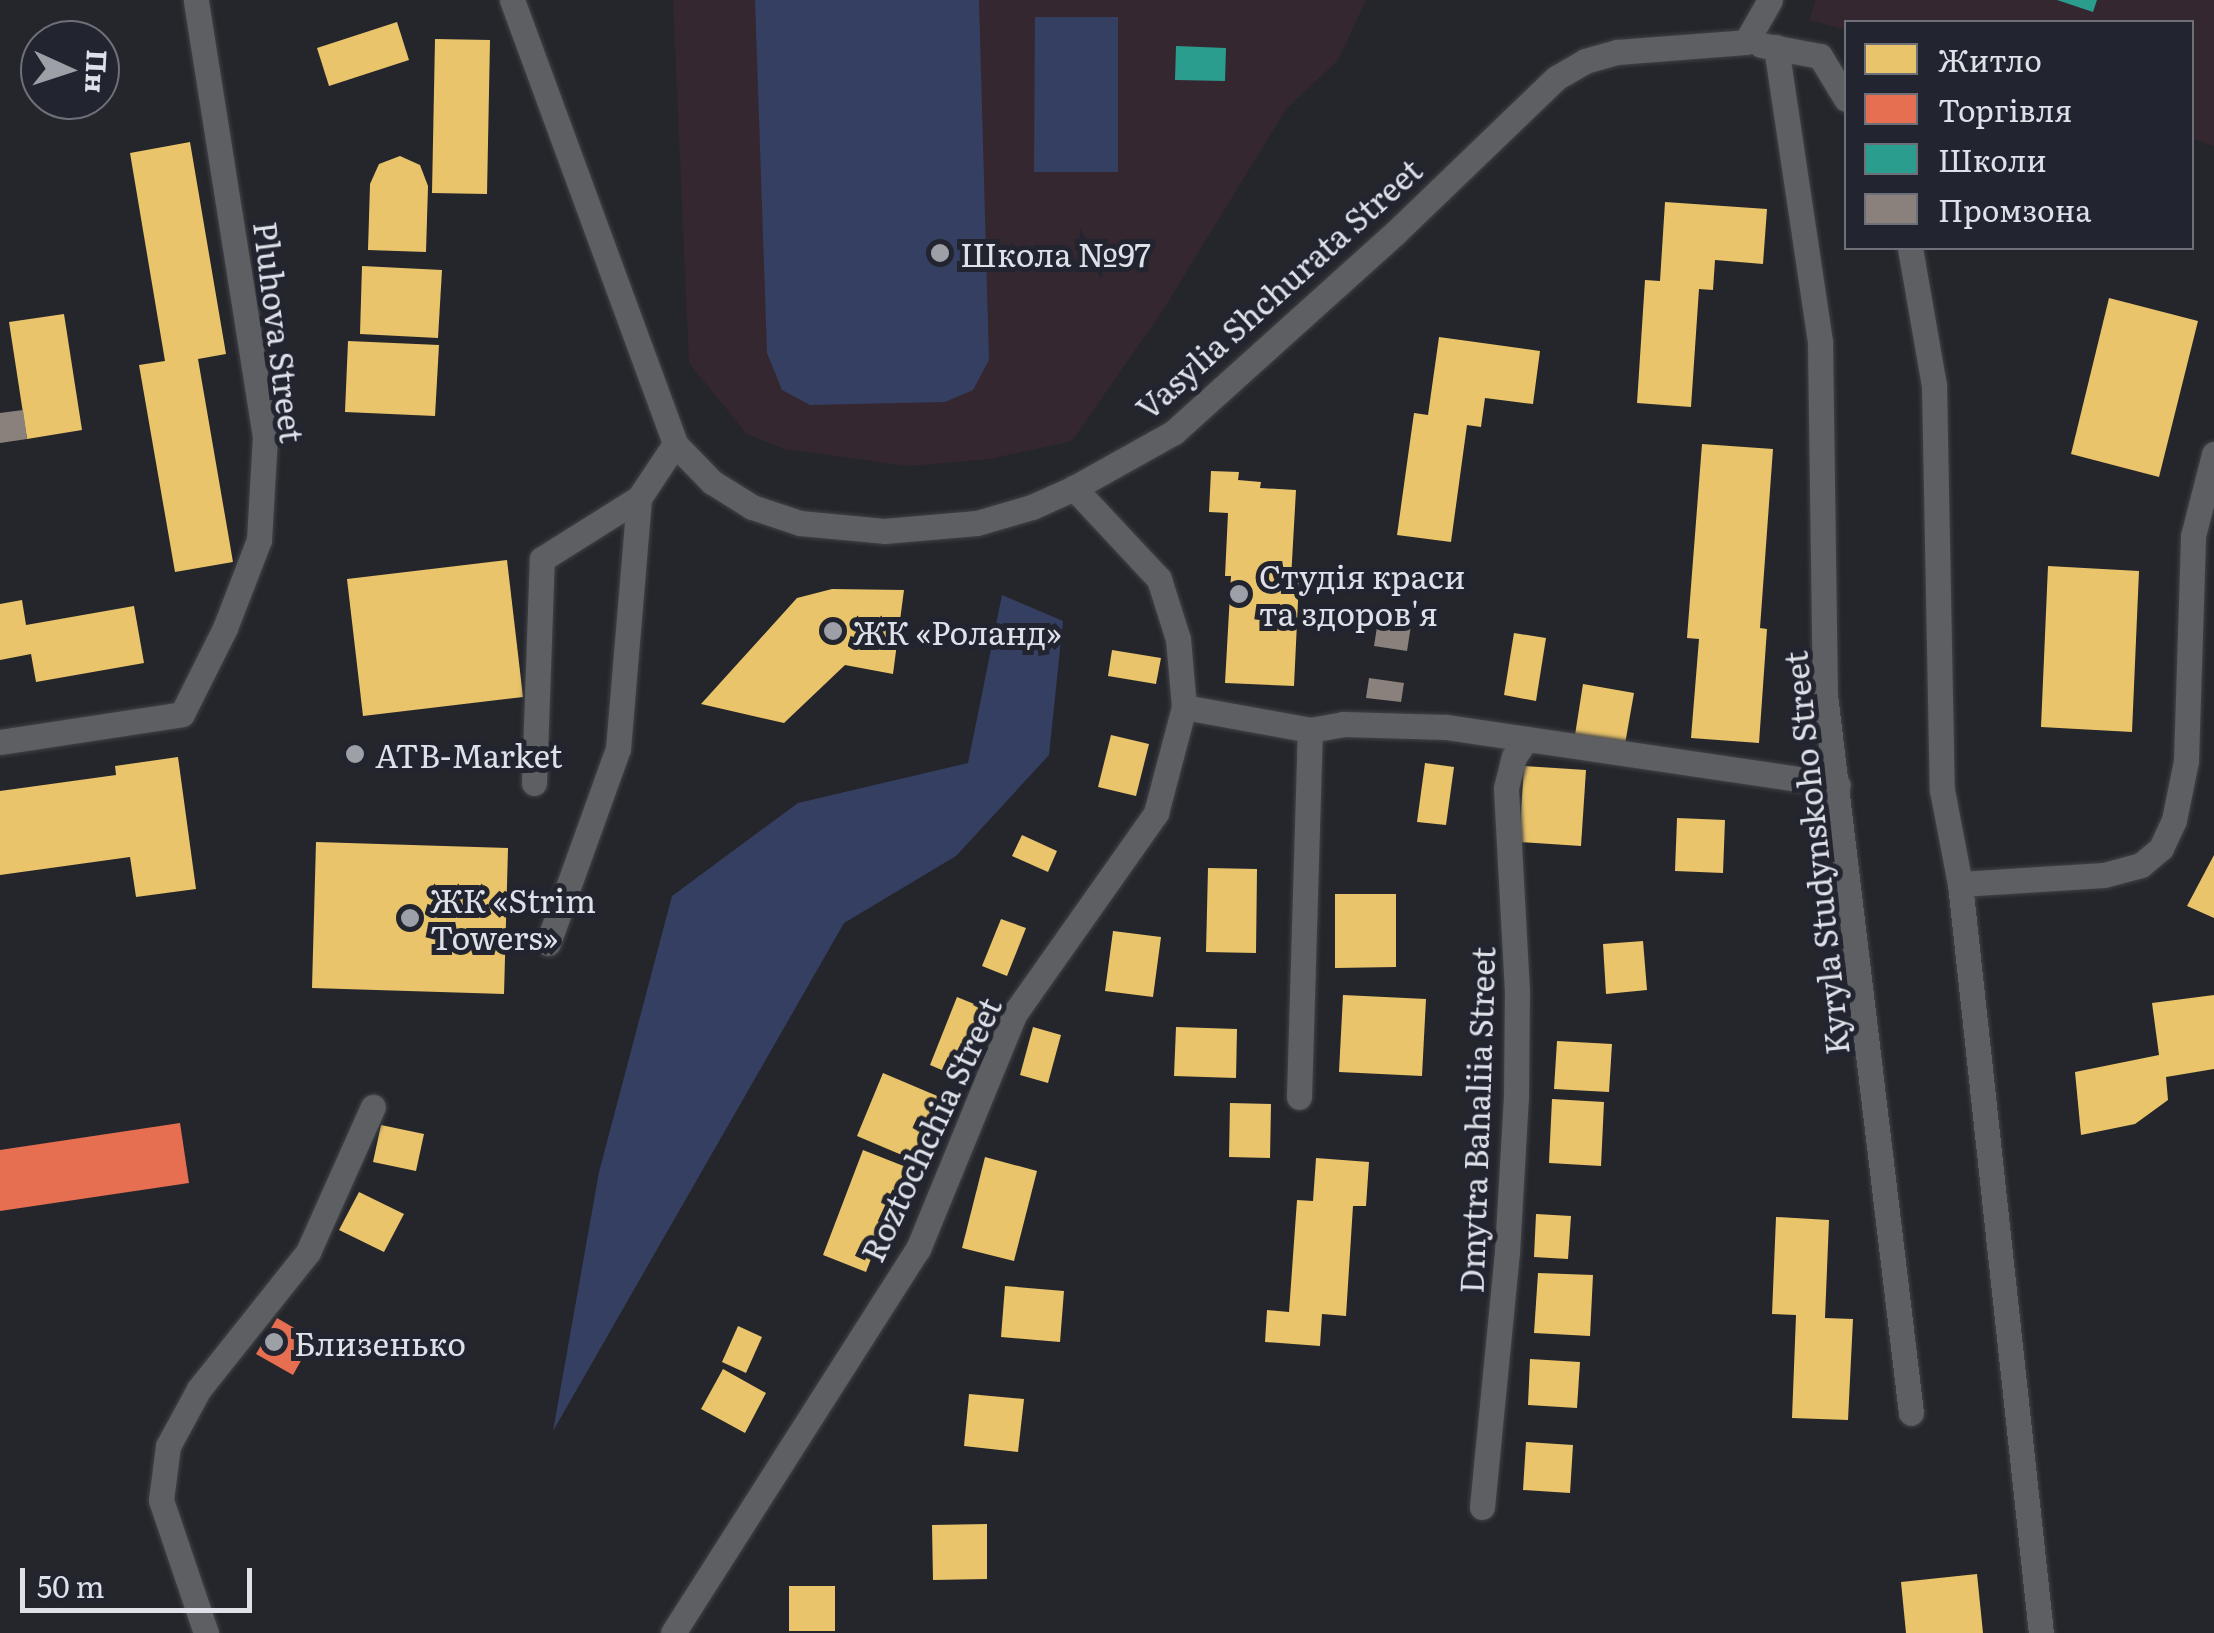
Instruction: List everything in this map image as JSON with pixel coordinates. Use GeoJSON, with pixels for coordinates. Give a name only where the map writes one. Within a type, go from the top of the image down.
{"type":"FeatureCollection","features":[{"type":"Feature","properties":{"kind":"street","name":"Pluhova Street"},"geometry":{"type":"LineString","coordinates":[[0,742],[182,714],[226,628],[260,540],[266,437],[196,0]]}},
{"type":"Feature","properties":{"kind":"street","name":"Vasylia Shchurata Street"},"geometry":{"type":"LineString","coordinates":[[512,0],[675,444],[712,482],[752,507],[800,524],[884,530],[977,523],[1074,488],[1174,432],[1556,78],[1585,61],[1617,52],[1746,42],[1820,56],[1844,96]]}},
{"type":"Feature","properties":{"kind":"street"},"geometry":{"type":"LineString","coordinates":[[1746,42],[1770,0]]}},
{"type":"Feature","properties":{"kind":"street","name":"Kyryla Studynskoho Street"},"geometry":{"type":"LineString","coordinates":[[1776,47],[1820,342],[1825,695],[1910,1412]]}},
{"type":"Feature","properties":{"kind":"street"},"geometry":{"type":"LineString","coordinates":[[1910,250],[1934,385],[1942,790],[1960,884],[2041,1633]]}},
{"type":"Feature","properties":{"kind":"street"},"geometry":{"type":"LineString","coordinates":[[534,783],[542,559],[639,498],[675,444]]}},
{"type":"Feature","properties":{"kind":"street"},"geometry":{"type":"LineString","coordinates":[[1960,884],[2104,875],[2141,865],[2161,848],[2174,820],[2186,761],[2192,536],[2214,454]]}},
{"type":"Feature","properties":{"kind":"street","name":"Roztochchia Street"},"geometry":{"type":"LineString","coordinates":[[674,1633],[918,1249],[1016,1013],[1156,813],[1184,707],[1178,639],[1158,579],[1074,488]]}},
{"type":"Feature","properties":{"kind":"street"},"geometry":{"type":"LineString","coordinates":[[548,943],[618,749],[639,498]]}},
{"type":"Feature","properties":{"kind":"street"},"geometry":{"type":"LineString","coordinates":[[1184,707],[1310,730],[1342,724],[1446,728],[1838,786]]}},
{"type":"Feature","properties":{"kind":"street"},"geometry":{"type":"LineString","coordinates":[[1299,1097],[1310,730]]}},
{"type":"Feature","properties":{"kind":"street","name":"Dmytra Bahaliia Street"},"geometry":{"type":"LineString","coordinates":[[1482,1507],[1508,1252],[1516,1098],[1518,992],[1506,788],[1514,757],[1526,739]]}},
{"type":"Feature","properties":{"kind":"street"},"geometry":{"type":"LineString","coordinates":[[206,1633],[161,1500],[168,1446],[199,1388],[308,1252],[373,1108]]}},
{"type":"Feature","properties":{"kind":"shaded area","name":"Школа №97"},"geometry":{"type":"Polygon","coordinates":[[[673,0],[1366,0],[1338,60],[1286,109],[1163,310],[1072,441],[990,459],[908,466],[785,449],[747,434],[689,363],[673,0]]]}},
{"type":"Feature","properties":{"kind":"shaded area"},"geometry":{"type":"Polygon","coordinates":[[[755,0],[979,0],[989,360],[973,390],[945,402],[810,405],[782,390],[767,353],[755,0]]]}},
{"type":"Feature","properties":{"kind":"shaded area"},"geometry":{"type":"Polygon","coordinates":[[[1816,0],[2214,0],[2214,146],[2194,139],[2194,20],[1844,20],[1844,29],[1809,20],[1816,0]]]}},
{"type":"Feature","properties":{"kind":"shaded area"},"geometry":{"type":"Polygon","coordinates":[[[1035,17],[1118,17],[1118,172],[1034,172],[1035,17]]]}},
{"type":"Feature","properties":{"kind":"shaded area"},"geometry":{"type":"Polygon","coordinates":[[[1002,595],[1063,621],[1049,755],[956,856],[844,923],[553,1431],[599,1172],[672,896],[798,803],[968,763],[1002,595]]]}},
{"type":"Feature","properties":{"kind":"building: Житло"},"geometry":{"type":"Polygon","coordinates":[[[397,22],[409,60],[329,86],[317,48],[397,22]]]}},
{"type":"Feature","properties":{"kind":"building: Житло"},"geometry":{"type":"Polygon","coordinates":[[[435,39],[490,40],[487,194],[432,193],[435,39]]]}},
{"type":"Feature","properties":{"kind":"building: Житло"},"geometry":{"type":"Polygon","coordinates":[[[190,142],[226,354],[198,359],[233,562],[175,572],[139,365],[165,361],[130,153],[190,142]]]}},
{"type":"Feature","properties":{"kind":"building: Житло"},"geometry":{"type":"Polygon","coordinates":[[[400,156],[420,165],[428,186],[426,252],[368,250],[370,184],[379,164],[400,156]]]}},
{"type":"Feature","properties":{"kind":"building: Житло"},"geometry":{"type":"Polygon","coordinates":[[[1665,202],[1767,209],[1763,264],[1715,260],[1713,290],[1699,289],[1691,407],[1637,403],[1645,280],[1660,281],[1665,202]]]}},
{"type":"Feature","properties":{"kind":"building: Житло"},"geometry":{"type":"Polygon","coordinates":[[[362,266],[442,270],[438,338],[360,334],[362,266]]]}},
{"type":"Feature","properties":{"kind":"building: Житло"},"geometry":{"type":"Polygon","coordinates":[[[2109,298],[2198,321],[2159,477],[2071,454],[2109,298]]]}},
{"type":"Feature","properties":{"kind":"building: Житло"},"geometry":{"type":"Polygon","coordinates":[[[64,314],[82,430],[27,439],[9,322],[64,314]]]}},
{"type":"Feature","properties":{"kind":"building: Житло"},"geometry":{"type":"Polygon","coordinates":[[[1439,337],[1540,351],[1533,404],[1485,398],[1481,427],[1467,425],[1451,542],[1397,535],[1414,413],[1428,415],[1439,337]]]}},
{"type":"Feature","properties":{"kind":"building: Житло"},"geometry":{"type":"Polygon","coordinates":[[[348,341],[439,345],[435,416],[345,412],[348,341]]]}},
{"type":"Feature","properties":{"kind":"building: Житло"},"geometry":{"type":"Polygon","coordinates":[[[1702,444],[1773,449],[1760,628],[1767,629],[1759,743],[1691,738],[1699,639],[1687,638],[1702,444]]]}},
{"type":"Feature","properties":{"kind":"building: Житло"},"geometry":{"type":"Polygon","coordinates":[[[1211,471],[1239,472],[1238,480],[1261,482],[1260,488],[1296,490],[1291,579],[1299,580],[1294,686],[1225,683],[1231,576],[1225,576],[1228,513],[1209,512],[1211,471]]]}},
{"type":"Feature","properties":{"kind":"building: Житло"},"geometry":{"type":"Polygon","coordinates":[[[507,560],[523,697],[363,716],[347,579],[507,560]]]}},
{"type":"Feature","properties":{"kind":"building: Житло"},"geometry":{"type":"Polygon","coordinates":[[[2048,566],[2139,571],[2132,732],[2041,727],[2048,566]]]}},
{"type":"Feature","properties":{"kind":"building: Житло","name":"ЖК «Роланд»"},"geometry":{"type":"Polygon","coordinates":[[[832,589],[904,590],[893,674],[845,665],[784,723],[701,704],[797,598],[832,589]]]}},
{"type":"Feature","properties":{"kind":"building: Житло"},"geometry":{"type":"Polygon","coordinates":[[[22,600],[26,625],[134,606],[144,663],[36,682],[31,654],[0,660],[0,604],[22,600]]]}},
{"type":"Feature","properties":{"kind":"building: Житло"},"geometry":{"type":"Polygon","coordinates":[[[1514,633],[1546,638],[1536,701],[1504,695],[1514,633]]]}},
{"type":"Feature","properties":{"kind":"building: Житло"},"geometry":{"type":"Polygon","coordinates":[[[1112,650],[1161,658],[1156,684],[1108,676],[1112,650]]]}},
{"type":"Feature","properties":{"kind":"building: Житло"},"geometry":{"type":"Polygon","coordinates":[[[1583,684],[1634,693],[1625,744],[1575,735],[1583,684]]]}},
{"type":"Feature","properties":{"kind":"building: Житло"},"geometry":{"type":"Polygon","coordinates":[[[1111,735],[1149,744],[1136,796],[1098,787],[1111,735]]]}},
{"type":"Feature","properties":{"kind":"building: Житло"},"geometry":{"type":"Polygon","coordinates":[[[178,757],[196,889],[136,897],[130,857],[0,875],[0,791],[116,775],[115,766],[178,757]]]}},
{"type":"Feature","properties":{"kind":"building: Житло"},"geometry":{"type":"Polygon","coordinates":[[[1425,763],[1454,767],[1446,825],[1417,822],[1425,763]]]}},
{"type":"Feature","properties":{"kind":"building: Житло"},"geometry":{"type":"Polygon","coordinates":[[[1524,766],[1586,770],[1581,846],[1519,842],[1524,766]]]}},
{"type":"Feature","properties":{"kind":"building: Житло"},"geometry":{"type":"Polygon","coordinates":[[[1677,818],[1725,820],[1723,873],[1675,871],[1677,818]]]}},
{"type":"Feature","properties":{"kind":"building: Житло"},"geometry":{"type":"Polygon","coordinates":[[[1022,835],[1057,851],[1048,872],[1012,856],[1022,835]]]}},
{"type":"Feature","properties":{"kind":"building: Житло","name":"ЖК «Strim Towers»"},"geometry":{"type":"Polygon","coordinates":[[[316,842],[508,848],[504,994],[312,988],[316,842]]]}},
{"type":"Feature","properties":{"kind":"building: Житло"},"geometry":{"type":"Polygon","coordinates":[[[2214,855],[2214,918],[2187,906],[2214,855]]]}},
{"type":"Feature","properties":{"kind":"building: Житло"},"geometry":{"type":"Polygon","coordinates":[[[1208,868],[1257,869],[1256,953],[1206,952],[1208,868]]]}},
{"type":"Feature","properties":{"kind":"building: Житло"},"geometry":{"type":"Polygon","coordinates":[[[1335,894],[1396,894],[1396,967],[1335,968],[1335,894]]]}},
{"type":"Feature","properties":{"kind":"building: Житло"},"geometry":{"type":"Polygon","coordinates":[[[1001,919],[1026,928],[1007,976],[982,966],[1001,919]]]}},
{"type":"Feature","properties":{"kind":"building: Житло"},"geometry":{"type":"Polygon","coordinates":[[[1113,931],[1161,937],[1153,997],[1105,991],[1113,931]]]}},
{"type":"Feature","properties":{"kind":"building: Житло"},"geometry":{"type":"Polygon","coordinates":[[[1643,941],[1647,990],[1606,994],[1603,944],[1643,941]]]}},
{"type":"Feature","properties":{"kind":"building: Житло"},"geometry":{"type":"Polygon","coordinates":[[[1343,995],[1426,999],[1422,1076],[1339,1072],[1343,995]]]}},
{"type":"Feature","properties":{"kind":"building: Житло"},"geometry":{"type":"Polygon","coordinates":[[[2214,995],[2214,1069],[2166,1077],[2168,1100],[2135,1124],[2081,1135],[2075,1072],[2159,1055],[2152,1003],[2214,995]]]}},
{"type":"Feature","properties":{"kind":"building: Житло"},"geometry":{"type":"Polygon","coordinates":[[[957,997],[984,1008],[956,1076],[930,1065],[957,997]]]}},
{"type":"Feature","properties":{"kind":"building: Житло"},"geometry":{"type":"Polygon","coordinates":[[[1033,1027],[1061,1035],[1048,1083],[1020,1075],[1033,1027]]]}},
{"type":"Feature","properties":{"kind":"building: Житло"},"geometry":{"type":"Polygon","coordinates":[[[1176,1027],[1237,1029],[1236,1078],[1174,1076],[1176,1027]]]}},
{"type":"Feature","properties":{"kind":"building: Житло"},"geometry":{"type":"Polygon","coordinates":[[[1557,1041],[1612,1044],[1609,1092],[1554,1089],[1557,1041]]]}},
{"type":"Feature","properties":{"kind":"building: Житло"},"geometry":{"type":"Polygon","coordinates":[[[883,1073],[942,1098],[916,1161],[857,1136],[883,1073]]]}},
{"type":"Feature","properties":{"kind":"building: Житло"},"geometry":{"type":"Polygon","coordinates":[[[1552,1099],[1604,1102],[1601,1166],[1549,1163],[1552,1099]]]}},
{"type":"Feature","properties":{"kind":"building: Житло"},"geometry":{"type":"Polygon","coordinates":[[[1230,1103],[1271,1104],[1270,1158],[1229,1157],[1230,1103]]]}},
{"type":"Feature","properties":{"kind":"building: Житло"},"geometry":{"type":"Polygon","coordinates":[[[381,1125],[424,1134],[416,1171],[373,1162],[381,1125]]]}},
{"type":"Feature","properties":{"kind":"building: Житло"},"geometry":{"type":"Polygon","coordinates":[[[863,1150],[906,1167],[866,1272],[823,1255],[863,1150]]]}},
{"type":"Feature","properties":{"kind":"building: Житло"},"geometry":{"type":"Polygon","coordinates":[[[985,1157],[1037,1171],[1014,1261],[962,1248],[985,1157]]]}},
{"type":"Feature","properties":{"kind":"building: Житло"},"geometry":{"type":"Polygon","coordinates":[[[1316,1158],[1369,1162],[1366,1206],[1353,1206],[1346,1316],[1322,1314],[1320,1346],[1265,1342],[1267,1310],[1289,1312],[1297,1200],[1313,1201],[1316,1158]]]}},
{"type":"Feature","properties":{"kind":"building: Житло"},"geometry":{"type":"Polygon","coordinates":[[[359,1192],[404,1214],[384,1252],[339,1230],[359,1192]]]}},
{"type":"Feature","properties":{"kind":"building: Житло"},"geometry":{"type":"Polygon","coordinates":[[[1536,1214],[1571,1216],[1568,1259],[1534,1257],[1536,1214]]]}},
{"type":"Feature","properties":{"kind":"building: Житло"},"geometry":{"type":"Polygon","coordinates":[[[1776,1217],[1829,1220],[1825,1318],[1853,1319],[1848,1420],[1792,1418],[1796,1315],[1772,1314],[1776,1217]]]}},
{"type":"Feature","properties":{"kind":"building: Житло"},"geometry":{"type":"Polygon","coordinates":[[[1538,1273],[1593,1275],[1590,1336],[1534,1333],[1538,1273]]]}},
{"type":"Feature","properties":{"kind":"building: Житло"},"geometry":{"type":"Polygon","coordinates":[[[1005,1286],[1064,1291],[1060,1342],[1001,1337],[1005,1286]]]}},
{"type":"Feature","properties":{"kind":"building: Житло"},"geometry":{"type":"Polygon","coordinates":[[[738,1326],[762,1337],[746,1373],[722,1362],[738,1326]]]}},
{"type":"Feature","properties":{"kind":"building: Житло"},"geometry":{"type":"Polygon","coordinates":[[[1530,1359],[1580,1362],[1577,1408],[1528,1405],[1530,1359]]]}},
{"type":"Feature","properties":{"kind":"building: Житло"},"geometry":{"type":"Polygon","coordinates":[[[723,1369],[766,1393],[745,1433],[701,1409],[723,1369]]]}},
{"type":"Feature","properties":{"kind":"building: Житло"},"geometry":{"type":"Polygon","coordinates":[[[969,1394],[1024,1399],[1018,1452],[964,1446],[969,1394]]]}},
{"type":"Feature","properties":{"kind":"building: Житло"},"geometry":{"type":"Polygon","coordinates":[[[1526,1442],[1573,1445],[1570,1493],[1523,1490],[1526,1442]]]}},
{"type":"Feature","properties":{"kind":"building: Житло"},"geometry":{"type":"Polygon","coordinates":[[[987,1524],[987,1579],[933,1580],[932,1525],[987,1524]]]}},
{"type":"Feature","properties":{"kind":"building: Житло"},"geometry":{"type":"Polygon","coordinates":[[[1977,1574],[1983,1633],[1906,1633],[1901,1582],[1977,1574]]]}},
{"type":"Feature","properties":{"kind":"building: Житло"},"geometry":{"type":"Polygon","coordinates":[[[789,1586],[835,1586],[835,1631],[789,1631],[789,1586]]]}},
{"type":"Feature","properties":{"kind":"building: Торгівля"},"geometry":{"type":"Polygon","coordinates":[[[180,1123],[189,1183],[0,1211],[0,1150],[180,1123]]]}},
{"type":"Feature","properties":{"kind":"building: Торгівля"},"geometry":{"type":"Polygon","coordinates":[[[277,1318],[313,1339],[293,1375],[256,1354],[277,1318]]]}},
{"type":"Feature","properties":{"kind":"building: Школи"},"geometry":{"type":"Polygon","coordinates":[[[2057,0],[2097,0],[2093,12],[2057,0]]]}},
{"type":"Feature","properties":{"kind":"building: Школи"},"geometry":{"type":"Polygon","coordinates":[[[1176,46],[1226,48],[1225,81],[1175,80],[1176,46]]]}},
{"type":"Feature","properties":{"kind":"building: Промзона"},"geometry":{"type":"Polygon","coordinates":[[[23,410],[27,439],[0,443],[0,413],[23,410]]]}},
{"type":"Feature","properties":{"kind":"building: Промзона"},"geometry":{"type":"Polygon","coordinates":[[[1379,614],[1412,619],[1407,651],[1374,646],[1379,614]]]}},
{"type":"Feature","properties":{"kind":"building: Промзона"},"geometry":{"type":"Polygon","coordinates":[[[1369,678],[1404,683],[1401,702],[1366,698],[1369,678]]]}},
{"type":"Feature","properties":{"kind":"place","name":"Школа №97"},"geometry":{"type":"Point","coordinates":[940,253]}},
{"type":"Feature","properties":{"kind":"place","name":"Студія краси та здоров'я"},"geometry":{"type":"Point","coordinates":[1239,594]}},
{"type":"Feature","properties":{"kind":"place","name":"ЖК «Роланд»"},"geometry":{"type":"Point","coordinates":[833,631]}},
{"type":"Feature","properties":{"kind":"place","name":"ATB-Market"},"geometry":{"type":"Point","coordinates":[355,754]}},
{"type":"Feature","properties":{"kind":"place","name":"ЖК «Strim Towers»"},"geometry":{"type":"Point","coordinates":[410,918]}},
{"type":"Feature","properties":{"kind":"place","name":"Близенько"},"geometry":{"type":"Point","coordinates":[274,1342]}}]}
